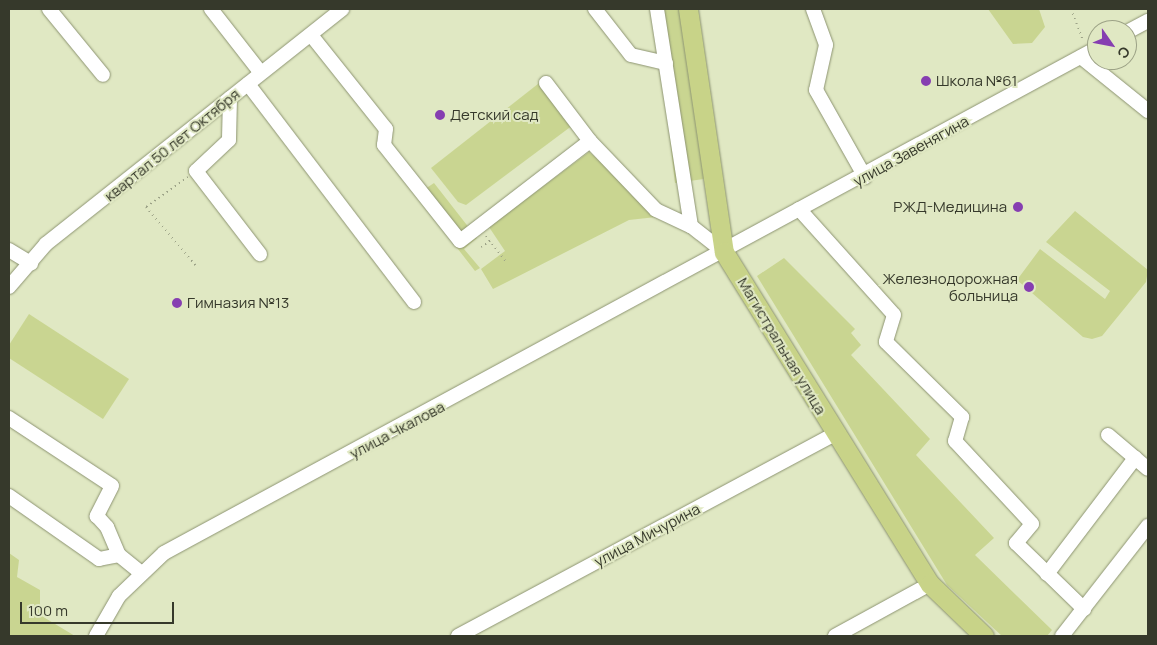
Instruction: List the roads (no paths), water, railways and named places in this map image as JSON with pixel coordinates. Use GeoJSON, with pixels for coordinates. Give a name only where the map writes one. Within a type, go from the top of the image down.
{"type":"FeatureCollection","features":[{"type":"Feature","properties":{"kind":"main road","name":"Магистральная улица"},"geometry":{"type":"LineString","coordinates":[[688,9],[724,252],[835,434],[930,584],[984,636]]}},
{"type":"Feature","properties":{"kind":"street"},"geometry":{"type":"LineString","coordinates":[[50,9],[103,75]]}},
{"type":"Feature","properties":{"kind":"street"},"geometry":{"type":"LineString","coordinates":[[211,9],[261,73]]}},
{"type":"Feature","properties":{"kind":"street","name":"квартал 50 лет Октября"},"geometry":{"type":"LineString","coordinates":[[9,287],[46,244],[261,73],[311,36],[342,9]]}},
{"type":"Feature","properties":{"kind":"street"},"geometry":{"type":"LineString","coordinates":[[595,9],[632,55],[666,63]]}},
{"type":"Feature","properties":{"kind":"street"},"geometry":{"type":"LineString","coordinates":[[658,9],[690,226]]}},
{"type":"Feature","properties":{"kind":"street"},"geometry":{"type":"LineString","coordinates":[[813,9],[826,45],[816,90],[865,177]]}},
{"type":"Feature","properties":{"kind":"street"},"geometry":{"type":"LineString","coordinates":[[1137,26],[1148,20]]}},
{"type":"Feature","properties":{"kind":"street"},"geometry":{"type":"LineString","coordinates":[[311,36],[386,129],[384,145],[460,241],[590,141]]}},
{"type":"Feature","properties":{"kind":"street","name":"улица Завенягина"},"geometry":{"type":"LineString","coordinates":[[724,252],[799,209],[865,177],[1087,54]]}},
{"type":"Feature","properties":{"kind":"street"},"geometry":{"type":"LineString","coordinates":[[1081,57],[1148,111]]}},
{"type":"Feature","properties":{"kind":"street"},"geometry":{"type":"LineString","coordinates":[[546,83],[590,141],[656,210],[690,226],[724,252]]}},
{"type":"Feature","properties":{"kind":"street"},"geometry":{"type":"LineString","coordinates":[[248,84],[414,302]]}},
{"type":"Feature","properties":{"kind":"street"},"geometry":{"type":"LineString","coordinates":[[230,98],[229,140],[196,171],[260,254]]}},
{"type":"Feature","properties":{"kind":"street"},"geometry":{"type":"LineString","coordinates":[[799,209],[894,315],[886,342],[962,417],[955,442],[1032,524],[1016,543],[1084,609]]}},
{"type":"Feature","properties":{"kind":"street"},"geometry":{"type":"LineString","coordinates":[[9,250],[31,263]]}},
{"type":"Feature","properties":{"kind":"street","name":"улица Чкалова"},"geometry":{"type":"LineString","coordinates":[[98,633],[140,572],[164,553],[724,252]]}},
{"type":"Feature","properties":{"kind":"street"},"geometry":{"type":"LineString","coordinates":[[9,418],[112,486],[97,516],[107,527],[119,555],[140,572]]}},
{"type":"Feature","properties":{"kind":"street","name":"улица Мичурина"},"geometry":{"type":"LineString","coordinates":[[458,636],[835,434]]}},
{"type":"Feature","properties":{"kind":"street"},"geometry":{"type":"LineString","coordinates":[[1108,435],[1148,469]]}},
{"type":"Feature","properties":{"kind":"street"},"geometry":{"type":"LineString","coordinates":[[1047,574],[1135,458]]}},
{"type":"Feature","properties":{"kind":"street"},"geometry":{"type":"LineString","coordinates":[[9,496],[99,559],[119,555]]}},
{"type":"Feature","properties":{"kind":"street"},"geometry":{"type":"LineString","coordinates":[[1062,636],[1148,526]]}},
{"type":"Feature","properties":{"kind":"street"},"geometry":{"type":"LineString","coordinates":[[835,636],[930,584]]}},
{"type":"Feature","properties":{"kind":"place","name":"Школа №61"},"geometry":{"type":"Point","coordinates":[926,81]}},
{"type":"Feature","properties":{"kind":"place","name":"Детский сад"},"geometry":{"type":"Point","coordinates":[440,115]}},
{"type":"Feature","properties":{"kind":"place","name":"РЖД-Медицина"},"geometry":{"type":"Point","coordinates":[1018,207]}},
{"type":"Feature","properties":{"kind":"place","name":"Железнодорожная больница"},"geometry":{"type":"Point","coordinates":[1029,287]}},
{"type":"Feature","properties":{"kind":"place","name":"Гимназия №13"},"geometry":{"type":"Point","coordinates":[177,303]}}]}
